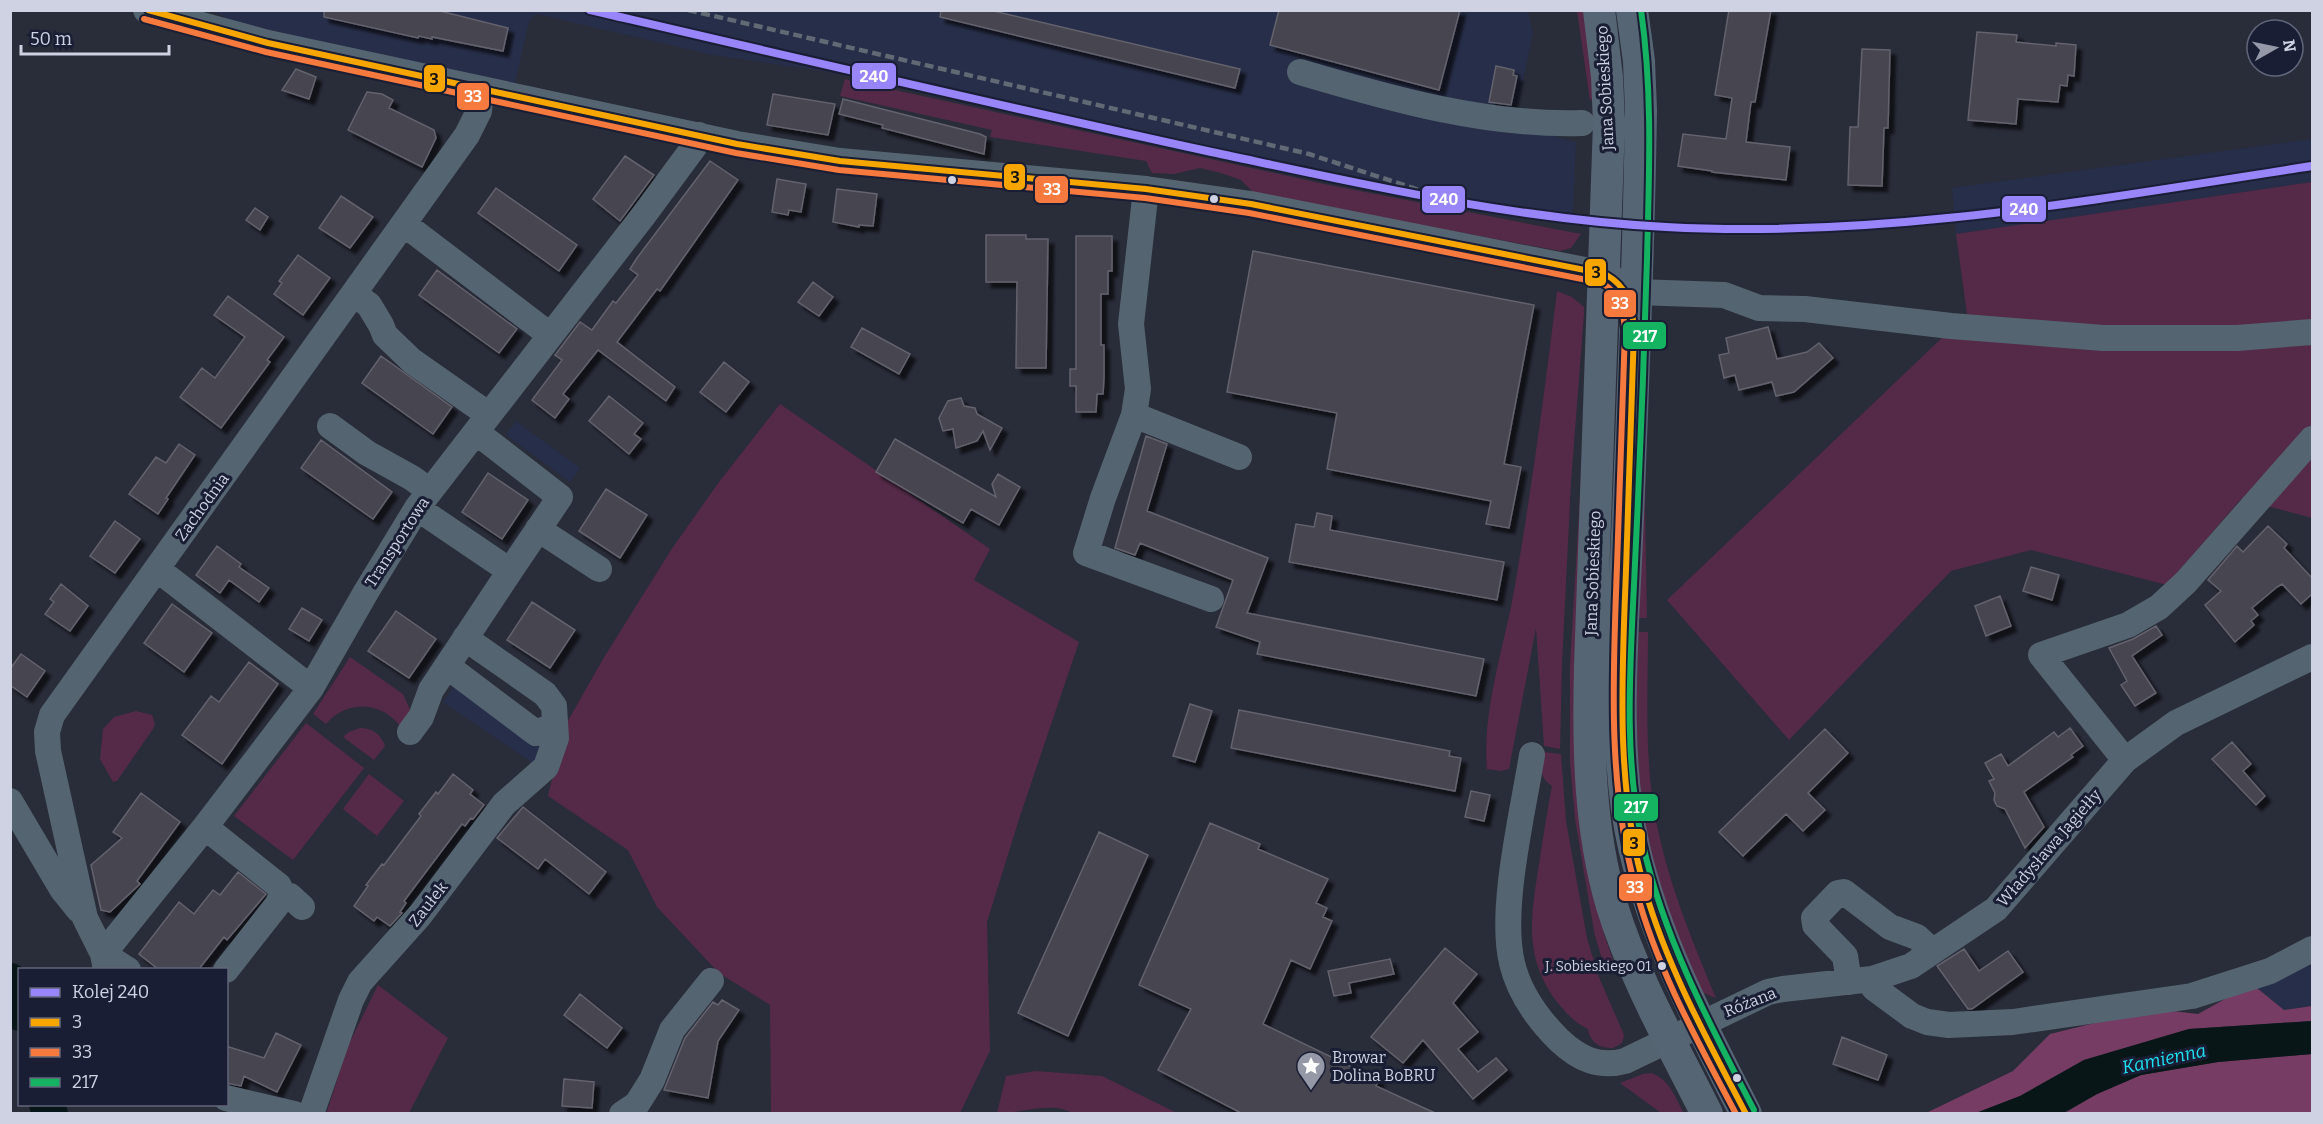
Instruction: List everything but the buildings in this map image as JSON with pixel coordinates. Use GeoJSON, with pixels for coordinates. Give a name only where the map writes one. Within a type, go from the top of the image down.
{"type":"FeatureCollection","features":[{"type":"Feature","properties":{"kind":"main road","name":"Jana Sobieskiego"},"geometry":{"type":"LineString","coordinates":[[1599,10],[1607,77],[1609,123],[1589,688],[1592,790],[1599,844],[1620,930],[1707,1113]]}},
{"type":"Feature","properties":{"kind":"main road","name":"Jana Sobieskiego"},"geometry":{"type":"LineString","coordinates":[[1632,10],[1639,61],[1641,110],[1622,704],[1626,802],[1645,891],[1676,971],[1746,1113]]}},
{"type":"Feature","properties":{"kind":"street"},"geometry":{"type":"LineString","coordinates":[[146,10],[268,43],[481,90],[699,135],[840,161],[1146,189],[1296,212],[1605,274],[1620,282],[1626,290],[1633,312],[1634,330]]}},
{"type":"Feature","properties":{"kind":"street"},"geometry":{"type":"LineString","coordinates":[[1300,72],[1363,91],[1439,107],[1507,119],[1582,123]]}},
{"type":"Feature","properties":{"kind":"street","name":"Zachodnia"},"geometry":{"type":"LineString","coordinates":[[104,962],[85,918],[48,751],[47,732],[52,714],[467,135],[479,111],[481,90]]}},
{"type":"Feature","properties":{"kind":"street","name":"Transportowa"},"geometry":{"type":"LineString","coordinates":[[104,962],[310,688],[424,499],[643,216],[694,147],[699,135]]}},
{"type":"Feature","properties":{"kind":"street"},"geometry":{"type":"LineString","coordinates":[[1146,189],[1131,324],[1138,389],[1134,415],[1103,498],[1086,553],[1211,599]]}},
{"type":"Feature","properties":{"kind":"street"},"geometry":{"type":"LineString","coordinates":[[1605,274],[1615,268],[1627,255],[1636,234],[1639,215]]}},
{"type":"Feature","properties":{"kind":"street"},"geometry":{"type":"LineString","coordinates":[[404,224],[542,329]]}},
{"type":"Feature","properties":{"kind":"street"},"geometry":{"type":"LineString","coordinates":[[1636,292],[1724,295],[1759,308],[1805,309],[1951,326],[2103,338],[2237,338],[2313,332]]}},
{"type":"Feature","properties":{"kind":"street"},"geometry":{"type":"LineString","coordinates":[[354,294],[369,305],[385,335],[412,361],[482,424],[564,492],[431,690],[421,717],[410,732]]}},
{"type":"Feature","properties":{"kind":"street"},"geometry":{"type":"LineString","coordinates":[[1134,415],[1239,457]]}},
{"type":"Feature","properties":{"kind":"street"},"geometry":{"type":"LineString","coordinates":[[330,426],[367,453],[412,478],[424,499],[510,571]]}},
{"type":"Feature","properties":{"kind":"street"},"geometry":{"type":"LineString","coordinates":[[2125,760],[2041,655],[2128,625],[2159,607],[2187,582],[2313,439]]}},
{"type":"Feature","properties":{"kind":"street"},"geometry":{"type":"LineString","coordinates":[[538,529],[599,569]]}},
{"type":"Feature","properties":{"kind":"street"},"geometry":{"type":"LineString","coordinates":[[157,569],[310,688]]}},
{"type":"Feature","properties":{"kind":"street"},"geometry":{"type":"LineString","coordinates":[[447,666],[536,733],[555,716],[545,694],[465,638]]}},
{"type":"Feature","properties":{"kind":"street","name":"Władysława Jagiełły"},"geometry":{"type":"LineString","coordinates":[[1860,980],[1900,971],[1996,909],[2125,760],[2176,723],[2303,662],[2313,649]]}},
{"type":"Feature","properties":{"kind":"street","name":"Zaułek"},"geometry":{"type":"LineString","coordinates":[[310,1113],[351,1000],[360,982],[420,915],[504,804],[546,767],[556,738],[555,716]]}},
{"type":"Feature","properties":{"kind":"street","name":"Różana"},"geometry":{"type":"LineString","coordinates":[[1532,755],[1510,898],[1508,944],[1518,984],[1529,1004],[1550,1031],[1574,1051],[1600,1065],[1625,1061],[1768,992],[1860,980]]}},
{"type":"Feature","properties":{"kind":"street"},"geometry":{"type":"LineString","coordinates":[[10,801],[62,889],[85,918]]}},
{"type":"Feature","properties":{"kind":"street"},"geometry":{"type":"LineString","coordinates":[[206,827],[279,886],[292,901],[277,905],[228,968]]}},
{"type":"Feature","properties":{"kind":"street"},"geometry":{"type":"LineString","coordinates":[[1932,951],[1917,937],[1890,927],[1844,892],[1838,893],[1814,918],[1815,925],[1845,956],[1860,980],[1912,1016],[1927,1022],[1949,1025],[2013,1022],[2192,996],[2270,971],[2313,950]]}},
{"type":"Feature","properties":{"kind":"street"},"geometry":{"type":"LineString","coordinates":[[104,962],[125,968]]}},
{"type":"Feature","properties":{"kind":"street"},"geometry":{"type":"LineString","coordinates":[[622,1113],[638,1104],[652,1080],[672,1030],[711,981]]}},
{"type":"Feature","properties":{"kind":"street"},"geometry":{"type":"LineString","coordinates":[[228,1098],[294,1113]]}},
{"type":"Feature","properties":{"kind":"shaded area"},"geometry":{"type":"Polygon","coordinates":[[[213,11],[1528,11],[1533,33],[1519,99],[1510,114],[1550,135],[1576,142],[1572,225],[1494,215],[1155,144],[841,74],[713,55],[536,14],[529,21],[514,87],[239,25],[213,11]]]}},
{"type":"Feature","properties":{"kind":"shaded area"},"geometry":{"type":"Polygon","coordinates":[[[1577,11],[1588,11],[1593,97],[1590,101],[1577,11]]]}},
{"type":"Feature","properties":{"kind":"shaded area"},"geometry":{"type":"Polygon","coordinates":[[[845,79],[1329,185],[1581,234],[1571,248],[1560,251],[1255,194],[1241,180],[1200,168],[1174,174],[1152,173],[1146,161],[990,137],[992,130],[840,96],[845,79]]]}},
{"type":"Feature","properties":{"kind":"shaded area"},"geometry":{"type":"Polygon","coordinates":[[[2312,139],[2312,182],[1956,234],[1952,188],[2312,139]]]}},
{"type":"Feature","properties":{"kind":"shaded area"},"geometry":{"type":"Polygon","coordinates":[[[2312,182],[2312,518],[2241,499],[2167,585],[2031,550],[1951,571],[1789,740],[1667,600],[1967,314],[1956,234],[2312,182]]]}},
{"type":"Feature","properties":{"kind":"shaded area"},"geometry":{"type":"Polygon","coordinates":[[[1557,291],[1572,297],[1584,307],[1571,482],[1560,749],[1544,746],[1536,628],[1509,769],[1500,771],[1487,769],[1488,723],[1521,548],[1557,291]]]}},
{"type":"Feature","properties":{"kind":"shaded area"},"geometry":{"type":"Polygon","coordinates":[[[1586,395],[1599,907],[1604,934],[1616,969],[1606,972],[1595,936],[1590,908],[1575,819],[1570,761],[1570,664],[1586,395]]]}},
{"type":"Feature","properties":{"kind":"shaded area"},"geometry":{"type":"Polygon","coordinates":[[[1647,402],[1645,509],[1647,618],[1637,618],[1647,402]]]}},
{"type":"Feature","properties":{"kind":"shaded area"},"geometry":{"type":"Polygon","coordinates":[[[780,404],[990,549],[974,580],[1079,642],[987,922],[990,1051],[960,1113],[771,1113],[770,1005],[719,973],[657,907],[628,850],[548,796],[565,726],[603,659],[671,550],[719,482],[780,404]]]}},
{"type":"Feature","properties":{"kind":"shaded area"},"geometry":{"type":"Polygon","coordinates":[[[516,421],[580,468],[570,482],[506,435],[516,421]]]}},
{"type":"Feature","properties":{"kind":"shaded area"},"geometry":{"type":"Polygon","coordinates":[[[1637,632],[1648,632],[1648,750],[1656,820],[1667,866],[1682,911],[1716,998],[1701,992],[1656,888],[1633,760],[1637,632]]]}},
{"type":"Feature","properties":{"kind":"shaded area"},"geometry":{"type":"Polygon","coordinates":[[[350,657],[403,694],[413,716],[400,726],[383,712],[373,708],[353,707],[334,716],[326,724],[313,714],[350,657]]]}},
{"type":"Feature","properties":{"kind":"shaded area"},"geometry":{"type":"Polygon","coordinates":[[[454,686],[544,748],[534,764],[443,702],[454,686]]]}},
{"type":"Feature","properties":{"kind":"shaded area"},"geometry":{"type":"Polygon","coordinates":[[[136,711],[152,715],[155,724],[117,781],[113,782],[100,759],[103,729],[114,717],[136,711]]]}},
{"type":"Feature","properties":{"kind":"shaded area"},"geometry":{"type":"Polygon","coordinates":[[[306,723],[364,768],[293,860],[234,816],[306,723]]]}},
{"type":"Feature","properties":{"kind":"shaded area"},"geometry":{"type":"Polygon","coordinates":[[[360,728],[376,732],[385,746],[374,760],[343,737],[360,728]]]}},
{"type":"Feature","properties":{"kind":"shaded area"},"geometry":{"type":"Polygon","coordinates":[[[1544,752],[1561,754],[1566,821],[1587,938],[1598,975],[1624,1035],[1622,1043],[1613,1048],[1596,1044],[1588,1029],[1579,1024],[1557,1002],[1546,985],[1534,952],[1532,919],[1552,786],[1543,775],[1544,752]]]}},
{"type":"Feature","properties":{"kind":"shaded area"},"geometry":{"type":"Polygon","coordinates":[[[369,774],[404,801],[377,836],[343,809],[369,774]]]}},
{"type":"Feature","properties":{"kind":"shaded area"},"geometry":{"type":"Polygon","coordinates":[[[2312,965],[2312,1006],[2284,1010],[2252,984],[2312,965]]]}},
{"type":"Feature","properties":{"kind":"shaded area"},"geometry":{"type":"Polygon","coordinates":[[[2252,984],[2284,1010],[2312,1006],[2312,1021],[2189,1029],[2084,1060],[2020,1096],[1976,1113],[1924,1114],[2013,1071],[2050,1034],[2111,1019],[2172,1011],[2198,1014],[2252,984]]]}},
{"type":"Feature","properties":{"kind":"shaded area"},"geometry":{"type":"Polygon","coordinates":[[[378,985],[448,1038],[409,1113],[326,1114],[348,1046],[378,985]]]}},
{"type":"Feature","properties":{"kind":"shaded area"},"geometry":{"type":"Polygon","coordinates":[[[2312,1054],[2312,1113],[2063,1114],[2097,1094],[2141,1075],[2218,1062],[2312,1054]]]}},
{"type":"Feature","properties":{"kind":"shaded area"},"geometry":{"type":"Polygon","coordinates":[[[1036,1071],[1102,1076],[1177,1113],[1074,1114],[1056,1108],[1046,1108],[997,1113],[1006,1076],[1036,1071]]]}},
{"type":"Feature","properties":{"kind":"shaded area"},"geometry":{"type":"Polygon","coordinates":[[[1651,1073],[1667,1084],[1684,1113],[1661,1113],[1620,1083],[1651,1073]]]}},
{"type":"Feature","properties":{"kind":"water"},"geometry":{"type":"Polygon","coordinates":[[[2312,1021],[2312,1054],[2218,1062],[2141,1075],[2097,1094],[2063,1113],[1976,1113],[2020,1096],[2084,1060],[2189,1029],[2312,1021]]]}},
{"type":"Feature","properties":{"kind":"waterway","name":"Kamienna"},"geometry":{"type":"LineString","coordinates":[[10,981],[18,1007]]}},
{"type":"Feature","properties":{"kind":"waterway","name":"Kamienna"},"geometry":{"type":"LineString","coordinates":[[48,1106],[50,1114]]}},
{"type":"Feature","properties":{"kind":"railway"},"geometry":{"type":"LineString","coordinates":[[688,10],[1309,154],[1453,201]]}},
{"type":"Feature","properties":{"kind":"rail line","name":"240"},"geometry":{"type":"LineString","coordinates":[[590,10],[1053,117],[1321,175],[1492,208],[1608,223],[1747,229],[1909,222],[2071,203],[2312,166]]}},
{"type":"Feature","properties":{"kind":"transit line","name":"3"},"geometry":{"type":"LineString","coordinates":[[148,10],[268,43],[737,144],[840,161],[1146,189],[1251,204],[1605,274],[1613,279],[1624,291],[1630,304],[1634,330],[1622,691],[1625,772],[1635,851],[1645,890],[1665,948],[1690,1004],[1746,1114]]}},
{"type":"Feature","properties":{"kind":"transit line","name":"217"},"geometry":{"type":"LineString","coordinates":[[1641,10],[1649,104],[1649,165],[1643,373],[1630,669],[1632,775],[1643,845],[1663,914],[1690,981],[1754,1110]]}},
{"type":"Feature","properties":{"kind":"transit line","name":"33"},"geometry":{"type":"LineString","coordinates":[[144,19],[266,52],[736,153],[839,170],[1145,198],[1249,213],[1602,283],[1608,287],[1620,303],[1625,330],[1614,688],[1616,770],[1620,810],[1636,890],[1655,948],[1680,1005],[1736,1114]]}},
{"type":"Feature","properties":{"kind":"place","name":"J. Sobieskiego 01"},"geometry":{"type":"Point","coordinates":[1662,966]}},
{"type":"Feature","properties":{"kind":"place","name":"Browar Dolina BoBRU"},"geometry":{"type":"Point","coordinates":[1311,1092]}}]}
